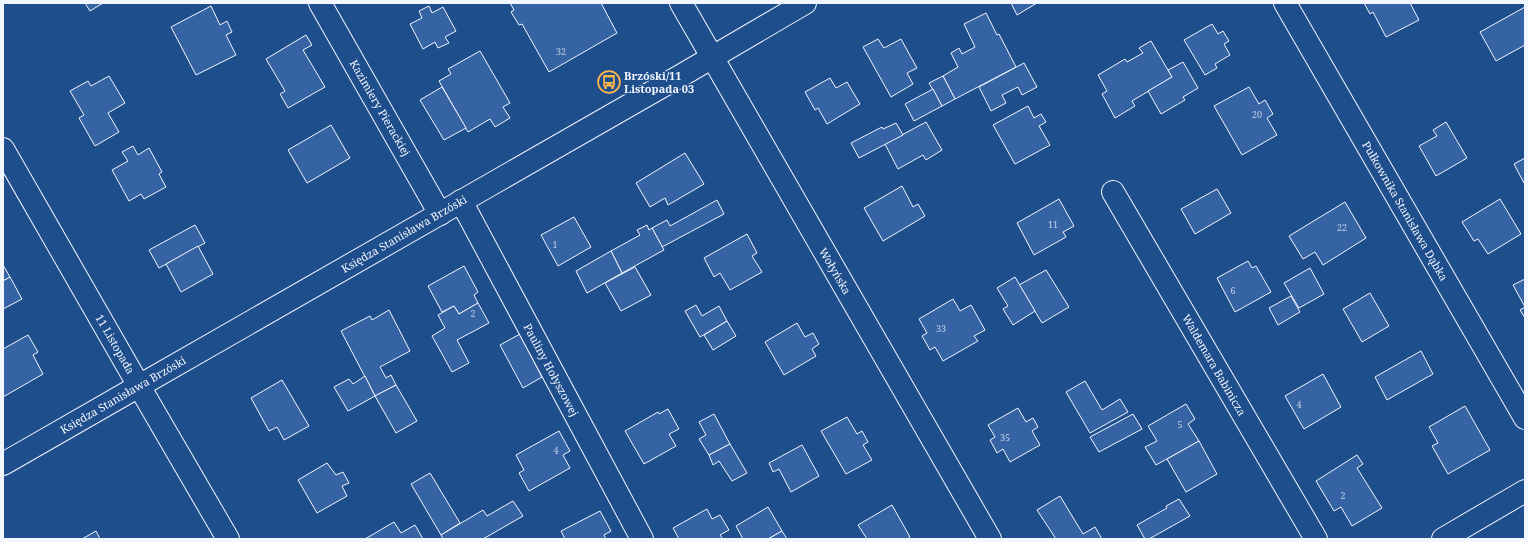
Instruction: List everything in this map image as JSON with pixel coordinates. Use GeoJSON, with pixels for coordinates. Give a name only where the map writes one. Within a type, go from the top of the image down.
{"type":"FeatureCollection","features":[{"type":"Feature","properties":{"kind":"street","name":"Kazimiery Pierackiej"},"geometry":{"type":"LineString","coordinates":[[320,3],[440,214]]}},
{"type":"Feature","properties":{"kind":"street","name":"Wołyńska"},"geometry":{"type":"LineString","coordinates":[[681,3],[990,539]]}},
{"type":"Feature","properties":{"kind":"street","name":"Księdza Stanisława Brzóski"},"geometry":{"type":"LineString","coordinates":[[3,464],[712,58],[805,3]]}},
{"type":"Feature","properties":{"kind":"street","name":"Pułkownika Stanisława Dąbka"},"geometry":{"type":"LineString","coordinates":[[1285,3],[1525,418]]}},
{"type":"Feature","properties":{"kind":"street","name":"11 Listopada"},"geometry":{"type":"LineString","coordinates":[[3,148],[228,539]]}},
{"type":"Feature","properties":{"kind":"street","name":"Waldemara Babinicza"},"geometry":{"type":"LineString","coordinates":[[1113,192],[1316,539]]}},
{"type":"Feature","properties":{"kind":"street","name":"Pauliny Hołyszowej"},"geometry":{"type":"LineString","coordinates":[[461,201],[642,539]]}},
{"type":"Feature","properties":{"kind":"street"},"geometry":{"type":"LineString","coordinates":[[1443,539],[1525,491]]}},
{"type":"Feature","properties":{"kind":"building"},"geometry":{"type":"Polygon","coordinates":[[[85,3],[103,3],[90,11],[85,3]]]}},
{"type":"Feature","properties":{"kind":"building"},"geometry":{"type":"Polygon","coordinates":[[[510,3],[601,3],[617,33],[549,72],[522,24],[519,25],[511,12],[514,10],[510,3]]]}},
{"type":"Feature","properties":{"kind":"building"},"geometry":{"type":"Polygon","coordinates":[[[1011,3],[1037,3],[1017,15],[1011,3]]]}},
{"type":"Feature","properties":{"kind":"building"},"geometry":{"type":"Polygon","coordinates":[[[1364,3],[1410,3],[1419,20],[1386,37],[1373,12],[1370,14],[1364,3]]]}},
{"type":"Feature","properties":{"kind":"building"},"geometry":{"type":"Polygon","coordinates":[[[211,6],[220,25],[227,21],[232,32],[226,35],[236,55],[196,75],[171,27],[211,6]]]}},
{"type":"Feature","properties":{"kind":"building"},"geometry":{"type":"Polygon","coordinates":[[[429,6],[432,13],[443,7],[456,31],[445,37],[449,43],[438,48],[435,42],[423,49],[410,24],[422,18],[419,11],[429,6]]]}},
{"type":"Feature","properties":{"kind":"building"},"geometry":{"type":"Polygon","coordinates":[[[1525,7],[1525,45],[1496,61],[1480,32],[1525,7]]]}},
{"type":"Feature","properties":{"kind":"building"},"geometry":{"type":"Polygon","coordinates":[[[986,13],[1016,67],[955,99],[943,76],[958,67],[951,53],[959,48],[962,54],[975,47],[964,24],[986,13]]]}},
{"type":"Feature","properties":{"kind":"building"},"geometry":{"type":"Polygon","coordinates":[[[1212,24],[1218,34],[1223,31],[1229,41],[1224,44],[1230,55],[1215,64],[1217,68],[1205,75],[1184,40],[1212,24]]]}},
{"type":"Feature","properties":{"kind":"building"},"geometry":{"type":"Polygon","coordinates":[[[306,35],[312,45],[303,50],[325,87],[288,108],[280,94],[285,91],[266,59],[306,35]]]}},
{"type":"Feature","properties":{"kind":"building"},"geometry":{"type":"Polygon","coordinates":[[[878,39],[884,48],[901,39],[917,68],[907,73],[913,84],[891,97],[863,47],[878,39]]]}},
{"type":"Feature","properties":{"kind":"building"},"geometry":{"type":"Polygon","coordinates":[[[1151,41],[1172,77],[1132,101],[1135,106],[1115,118],[1102,94],[1107,91],[1098,75],[1125,59],[1127,62],[1143,53],[1139,48],[1151,41]]]}},
{"type":"Feature","properties":{"kind":"building"},"geometry":{"type":"Polygon","coordinates":[[[480,51],[510,103],[503,107],[510,118],[495,127],[490,119],[468,132],[439,81],[451,74],[448,69],[480,51]]]}},
{"type":"Feature","properties":{"kind":"building"},"geometry":{"type":"Polygon","coordinates":[[[1183,62],[1198,88],[1183,97],[1185,100],[1161,114],[1148,91],[1172,77],[1168,70],[1183,62]]]}},
{"type":"Feature","properties":{"kind":"building"},"geometry":{"type":"Polygon","coordinates":[[[1024,63],[1037,87],[1022,95],[1018,87],[1002,95],[1006,103],[991,111],[979,87],[1024,63]]]}},
{"type":"Feature","properties":{"kind":"building"},"geometry":{"type":"Polygon","coordinates":[[[109,76],[125,103],[108,113],[119,132],[95,146],[79,118],[84,115],[70,91],[88,81],[91,86],[109,76]]]}},
{"type":"Feature","properties":{"kind":"building"},"geometry":{"type":"Polygon","coordinates":[[[943,76],[955,99],[942,106],[929,83],[943,76]]]}},
{"type":"Feature","properties":{"kind":"building"},"geometry":{"type":"Polygon","coordinates":[[[830,78],[836,88],[847,82],[860,104],[827,124],[818,108],[815,110],[805,92],[830,78]]]}},
{"type":"Feature","properties":{"kind":"building"},"geometry":{"type":"Polygon","coordinates":[[[442,87],[466,128],[444,140],[420,100],[442,87]]]}},
{"type":"Feature","properties":{"kind":"building"},"geometry":{"type":"Polygon","coordinates":[[[1249,87],[1259,104],[1265,100],[1273,114],[1267,118],[1277,135],[1242,155],[1214,106],[1249,87]]]}},
{"type":"Feature","properties":{"kind":"building"},"geometry":{"type":"Polygon","coordinates":[[[933,89],[942,106],[914,121],[905,104],[933,89]]]}},
{"type":"Feature","properties":{"kind":"building"},"geometry":{"type":"Polygon","coordinates":[[[1028,106],[1034,118],[1041,114],[1046,122],[1039,126],[1050,145],[1015,164],[993,125],[1028,106]]]}},
{"type":"Feature","properties":{"kind":"building"},"geometry":{"type":"Polygon","coordinates":[[[926,122],[942,150],[926,160],[923,155],[898,169],[885,144],[926,122]]]}},
{"type":"Feature","properties":{"kind":"building"},"geometry":{"type":"Polygon","coordinates":[[[1446,122],[1467,158],[1436,176],[1419,146],[1437,136],[1433,130],[1446,122]]]}},
{"type":"Feature","properties":{"kind":"building"},"geometry":{"type":"Polygon","coordinates":[[[896,123],[903,135],[859,158],[851,143],[882,127],[883,129],[896,123]]]}},
{"type":"Feature","properties":{"kind":"building"},"geometry":{"type":"Polygon","coordinates":[[[331,125],[350,158],[307,183],[288,150],[331,125]]]}},
{"type":"Feature","properties":{"kind":"building"},"geometry":{"type":"Polygon","coordinates":[[[133,146],[138,155],[149,148],[162,172],[159,174],[166,187],[144,199],[141,194],[129,201],[112,170],[128,161],[122,152],[133,146]]]}},
{"type":"Feature","properties":{"kind":"building"},"geometry":{"type":"Polygon","coordinates":[[[685,153],[704,184],[668,205],[665,198],[650,207],[636,183],[685,153]]]}},
{"type":"Feature","properties":{"kind":"building"},"geometry":{"type":"Polygon","coordinates":[[[1525,158],[1525,182],[1524,183],[1514,164],[1525,158]]]}},
{"type":"Feature","properties":{"kind":"building"},"geometry":{"type":"Polygon","coordinates":[[[902,186],[913,207],[918,204],[925,216],[883,241],[864,208],[902,186]]]}},
{"type":"Feature","properties":{"kind":"building"},"geometry":{"type":"Polygon","coordinates":[[[1217,189],[1231,213],[1195,234],[1181,209],[1217,189]]]}},
{"type":"Feature","properties":{"kind":"building"},"geometry":{"type":"Polygon","coordinates":[[[1059,199],[1074,226],[1063,232],[1066,237],[1034,255],[1017,223],[1059,199]]]}},
{"type":"Feature","properties":{"kind":"building"},"geometry":{"type":"Polygon","coordinates":[[[1500,199],[1521,234],[1488,254],[1478,239],[1474,241],[1462,222],[1500,199]]]}},
{"type":"Feature","properties":{"kind":"building"},"geometry":{"type":"Polygon","coordinates":[[[717,200],[724,214],[662,247],[652,228],[667,220],[670,226],[717,200]]]}},
{"type":"Feature","properties":{"kind":"building"},"geometry":{"type":"Polygon","coordinates":[[[1345,202],[1366,238],[1323,265],[1315,252],[1303,259],[1289,236],[1345,202]]]}},
{"type":"Feature","properties":{"kind":"building"},"geometry":{"type":"Polygon","coordinates":[[[574,217],[591,247],[558,266],[541,235],[574,217]]]}},
{"type":"Feature","properties":{"kind":"building"},"geometry":{"type":"Polygon","coordinates":[[[195,225],[205,243],[159,268],[149,250],[195,225]]]}},
{"type":"Feature","properties":{"kind":"building"},"geometry":{"type":"Polygon","coordinates":[[[647,225],[649,230],[652,228],[664,250],[622,273],[611,251],[640,235],[637,230],[647,225]]]}},
{"type":"Feature","properties":{"kind":"building"},"geometry":{"type":"Polygon","coordinates":[[[747,234],[757,253],[752,256],[762,272],[730,290],[720,273],[714,277],[704,258],[747,234]]]}},
{"type":"Feature","properties":{"kind":"building"},"geometry":{"type":"Polygon","coordinates":[[[198,246],[213,274],[181,292],[166,264],[198,246]]]}},
{"type":"Feature","properties":{"kind":"building"},"geometry":{"type":"Polygon","coordinates":[[[611,251],[622,273],[587,293],[576,271],[611,251]]]}},
{"type":"Feature","properties":{"kind":"building"},"geometry":{"type":"Polygon","coordinates":[[[1248,261],[1252,268],[1256,266],[1271,292],[1235,312],[1217,278],[1248,261]]]}},
{"type":"Feature","properties":{"kind":"building"},"geometry":{"type":"Polygon","coordinates":[[[3,265],[10,277],[3,281],[3,265]]]}},
{"type":"Feature","properties":{"kind":"building"},"geometry":{"type":"Polygon","coordinates":[[[464,266],[478,292],[474,295],[478,303],[459,314],[454,306],[442,312],[428,286],[464,266]]]}},
{"type":"Feature","properties":{"kind":"building"},"geometry":{"type":"Polygon","coordinates":[[[635,267],[651,295],[621,311],[605,283],[635,267]]]}},
{"type":"Feature","properties":{"kind":"building"},"geometry":{"type":"Polygon","coordinates":[[[1310,268],[1324,294],[1299,308],[1284,283],[1310,268]]]}},
{"type":"Feature","properties":{"kind":"building"},"geometry":{"type":"Polygon","coordinates":[[[1046,270],[1069,307],[1042,323],[1019,285],[1046,270]]]}},
{"type":"Feature","properties":{"kind":"building"},"geometry":{"type":"Polygon","coordinates":[[[10,277],[22,299],[3,309],[3,281],[10,277]]]}},
{"type":"Feature","properties":{"kind":"building"},"geometry":{"type":"Polygon","coordinates":[[[1015,277],[1035,311],[1013,325],[1003,309],[1008,306],[997,288],[1015,277]]]}},
{"type":"Feature","properties":{"kind":"building"},"geometry":{"type":"Polygon","coordinates":[[[1525,279],[1525,307],[1513,285],[1525,279]]]}},
{"type":"Feature","properties":{"kind":"building"},"geometry":{"type":"Polygon","coordinates":[[[1370,293],[1389,326],[1362,342],[1343,309],[1370,293]]]}},
{"type":"Feature","properties":{"kind":"building"},"geometry":{"type":"Polygon","coordinates":[[[1291,296],[1300,312],[1278,325],[1269,308],[1291,296]]]}},
{"type":"Feature","properties":{"kind":"building"},"geometry":{"type":"Polygon","coordinates":[[[953,299],[960,311],[971,305],[985,330],[974,336],[978,341],[943,361],[935,347],[930,350],[922,336],[927,333],[919,319],[953,299]]]}},
{"type":"Feature","properties":{"kind":"building"},"geometry":{"type":"Polygon","coordinates":[[[478,303],[489,323],[457,340],[469,363],[452,372],[432,336],[445,328],[438,315],[454,306],[459,314],[478,303]]]}},
{"type":"Feature","properties":{"kind":"building"},"geometry":{"type":"Polygon","coordinates":[[[696,305],[702,316],[719,306],[727,321],[700,337],[685,311],[696,305]]]}},
{"type":"Feature","properties":{"kind":"building"},"geometry":{"type":"Polygon","coordinates":[[[1525,307],[1525,318],[1520,310],[1525,307]]]}},
{"type":"Feature","properties":{"kind":"building"},"geometry":{"type":"Polygon","coordinates":[[[389,310],[410,351],[380,367],[386,378],[391,375],[396,385],[375,396],[341,331],[370,316],[372,320],[389,310]]]}},
{"type":"Feature","properties":{"kind":"building"},"geometry":{"type":"Polygon","coordinates":[[[727,321],[736,336],[713,350],[704,335],[727,321]]]}},
{"type":"Feature","properties":{"kind":"building"},"geometry":{"type":"Polygon","coordinates":[[[797,323],[805,337],[813,333],[819,344],[812,349],[816,356],[784,375],[765,342],[797,323]]]}},
{"type":"Feature","properties":{"kind":"building"},"geometry":{"type":"Polygon","coordinates":[[[520,334],[542,377],[523,388],[500,345],[520,334]]]}},
{"type":"Feature","properties":{"kind":"building"},"geometry":{"type":"Polygon","coordinates":[[[28,335],[38,352],[33,355],[43,374],[3,397],[3,349],[28,335]]]}},
{"type":"Feature","properties":{"kind":"building"},"geometry":{"type":"Polygon","coordinates":[[[1421,351],[1433,374],[1387,400],[1375,377],[1421,351]]]}},
{"type":"Feature","properties":{"kind":"building"},"geometry":{"type":"Polygon","coordinates":[[[1323,374],[1341,407],[1304,429],[1285,396],[1323,374]]]}},
{"type":"Feature","properties":{"kind":"building"},"geometry":{"type":"Polygon","coordinates":[[[365,376],[375,396],[348,411],[334,387],[349,379],[353,384],[365,376]]]}},
{"type":"Feature","properties":{"kind":"building"},"geometry":{"type":"Polygon","coordinates":[[[282,380],[309,426],[284,440],[277,427],[269,431],[251,398],[282,380]]]}},
{"type":"Feature","properties":{"kind":"building"},"geometry":{"type":"Polygon","coordinates":[[[1085,381],[1102,410],[1120,399],[1128,412],[1090,433],[1066,392],[1085,381]]]}},
{"type":"Feature","properties":{"kind":"building"},"geometry":{"type":"Polygon","coordinates":[[[396,385],[417,421],[396,433],[375,396],[396,385]]]}},
{"type":"Feature","properties":{"kind":"building"},"geometry":{"type":"Polygon","coordinates":[[[1186,404],[1195,419],[1188,424],[1199,441],[1156,465],[1145,447],[1157,441],[1148,426],[1186,404]]]}},
{"type":"Feature","properties":{"kind":"building"},"geometry":{"type":"Polygon","coordinates":[[[1465,406],[1490,450],[1448,474],[1432,446],[1438,443],[1429,427],[1465,406]]]}},
{"type":"Feature","properties":{"kind":"building"},"geometry":{"type":"Polygon","coordinates":[[[1018,408],[1026,422],[1033,418],[1038,427],[1032,431],[1040,445],[1010,462],[1003,449],[997,453],[990,440],[995,437],[988,425],[1018,408]]]}},
{"type":"Feature","properties":{"kind":"building"},"geometry":{"type":"Polygon","coordinates":[[[668,409],[679,429],[669,434],[676,446],[644,464],[625,431],[658,412],[659,414],[668,409]]]}},
{"type":"Feature","properties":{"kind":"building"},"geometry":{"type":"Polygon","coordinates":[[[714,414],[730,444],[709,455],[699,439],[706,435],[699,422],[714,414]]]}},
{"type":"Feature","properties":{"kind":"building"},"geometry":{"type":"Polygon","coordinates":[[[1133,414],[1142,429],[1099,452],[1090,437],[1133,414]]]}},
{"type":"Feature","properties":{"kind":"building"},"geometry":{"type":"Polygon","coordinates":[[[847,417],[857,434],[862,431],[868,442],[863,445],[872,460],[846,474],[821,431],[847,417]]]}},
{"type":"Feature","properties":{"kind":"building"},"geometry":{"type":"Polygon","coordinates":[[[559,431],[570,451],[563,455],[570,468],[529,491],[519,473],[524,470],[516,455],[559,431]]]}},
{"type":"Feature","properties":{"kind":"building"},"geometry":{"type":"Polygon","coordinates":[[[1199,441],[1217,474],[1186,492],[1167,459],[1199,441]]]}},
{"type":"Feature","properties":{"kind":"building"},"geometry":{"type":"Polygon","coordinates":[[[730,444],[747,473],[732,481],[719,461],[713,465],[709,455],[730,444]]]}},
{"type":"Feature","properties":{"kind":"building"},"geometry":{"type":"Polygon","coordinates":[[[802,445],[819,476],[791,492],[779,469],[773,472],[769,463],[802,445]]]}},
{"type":"Feature","properties":{"kind":"building"},"geometry":{"type":"Polygon","coordinates":[[[1357,455],[1363,464],[1357,468],[1382,508],[1352,526],[1341,507],[1334,511],[1316,481],[1357,455]]]}},
{"type":"Feature","properties":{"kind":"building"},"geometry":{"type":"Polygon","coordinates":[[[327,463],[336,475],[343,472],[349,483],[342,486],[347,496],[317,513],[298,480],[327,463]]]}},
{"type":"Feature","properties":{"kind":"building"},"geometry":{"type":"Polygon","coordinates":[[[430,473],[460,523],[441,535],[411,484],[430,473]]]}},
{"type":"Feature","properties":{"kind":"building"},"geometry":{"type":"Polygon","coordinates":[[[1060,496],[1083,534],[1095,527],[1102,539],[1056,539],[1037,510],[1060,496]]]}},
{"type":"Feature","properties":{"kind":"building"},"geometry":{"type":"Polygon","coordinates":[[[1179,499],[1190,516],[1149,539],[1145,539],[1137,525],[1167,508],[1166,506],[1179,499]]]}},
{"type":"Feature","properties":{"kind":"building"},"geometry":{"type":"Polygon","coordinates":[[[513,501],[523,516],[483,539],[443,539],[441,535],[483,510],[487,516],[513,501]]]}},
{"type":"Feature","properties":{"kind":"building"},"geometry":{"type":"Polygon","coordinates":[[[892,505],[910,537],[907,539],[867,539],[858,525],[892,505]]]}},
{"type":"Feature","properties":{"kind":"building"},"geometry":{"type":"Polygon","coordinates":[[[768,507],[782,531],[768,539],[743,539],[736,526],[768,507]]]}},
{"type":"Feature","properties":{"kind":"building"},"geometry":{"type":"Polygon","coordinates":[[[707,509],[712,519],[720,515],[729,530],[720,535],[723,539],[679,539],[673,528],[707,509]]]}},
{"type":"Feature","properties":{"kind":"building"},"geometry":{"type":"Polygon","coordinates":[[[600,511],[611,531],[604,535],[606,539],[565,539],[561,531],[600,511]]]}},
{"type":"Feature","properties":{"kind":"building"},"geometry":{"type":"Polygon","coordinates":[[[394,522],[401,533],[415,525],[423,539],[365,539],[394,522]]]}},
{"type":"Feature","properties":{"kind":"building"},"geometry":{"type":"Polygon","coordinates":[[[96,531],[100,539],[82,539],[96,531]]]}},
{"type":"Feature","properties":{"kind":"building"},"geometry":{"type":"Polygon","coordinates":[[[782,531],[787,539],[768,539],[782,531]]]}},
{"type":"Feature","properties":{"kind":"place","name":"Brzóski/11 Listopada 03"},"geometry":{"type":"Point","coordinates":[609,82]}}]}
